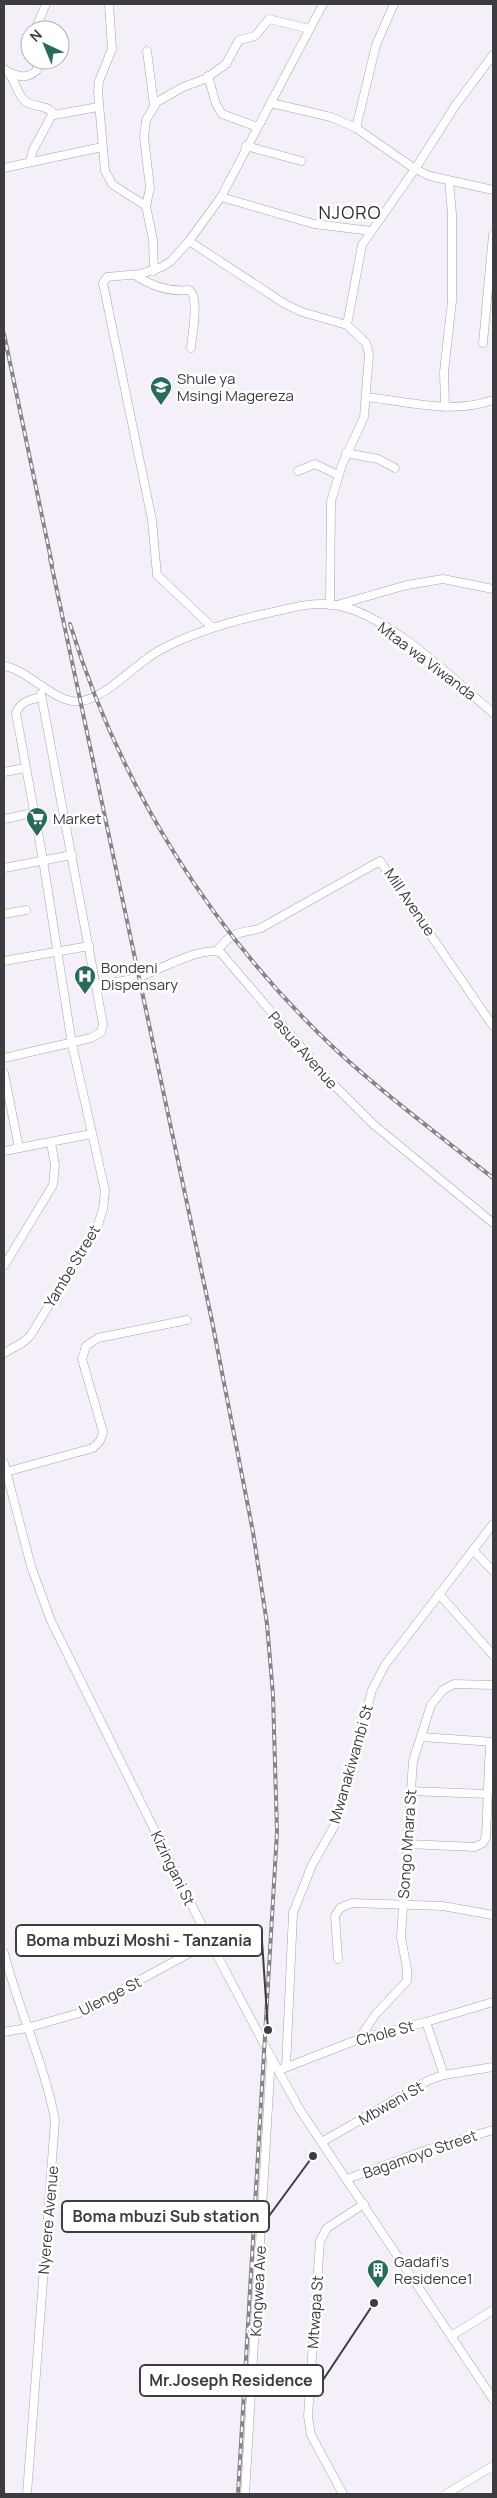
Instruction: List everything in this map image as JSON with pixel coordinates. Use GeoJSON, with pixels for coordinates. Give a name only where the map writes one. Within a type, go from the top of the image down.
{"type":"FeatureCollection","features":[{"type":"Feature","properties":{"kind":"street"},"geometry":{"type":"LineString","coordinates":[[40,20],[46,4]]}},
{"type":"Feature","properties":{"kind":"street"},"geometry":{"type":"LineString","coordinates":[[109,4],[112,49],[99,81],[98,107],[105,171],[113,185],[146,206]]}},
{"type":"Feature","properties":{"kind":"street"},"geometry":{"type":"LineString","coordinates":[[212,627],[157,575],[152,520],[103,283],[107,277],[112,275],[135,274],[154,270],[171,261],[189,240],[221,198],[246,146],[271,103],[322,4]]}},
{"type":"Feature","properties":{"kind":"street"},"geometry":{"type":"LineString","coordinates":[[356,128],[376,45],[394,4]]}},
{"type":"Feature","properties":{"kind":"street"},"geometry":{"type":"LineString","coordinates":[[154,105],[173,92],[208,76],[229,61],[240,39],[254,36],[270,20],[309,29]]}},
{"type":"Feature","properties":{"kind":"street"},"geometry":{"type":"LineString","coordinates":[[147,51],[154,105],[145,128],[150,188],[146,206],[153,240],[154,270]]}},
{"type":"Feature","properties":{"kind":"street"},"geometry":{"type":"LineString","coordinates":[[347,325],[360,251],[371,231],[416,169],[455,106],[493,55]]}},
{"type":"Feature","properties":{"kind":"street"},"geometry":{"type":"LineString","coordinates":[[6,70],[18,93],[26,102],[47,108],[54,115]]}},
{"type":"Feature","properties":{"kind":"street"},"geometry":{"type":"LineString","coordinates":[[6,70],[21,76],[30,75],[37,70]]}},
{"type":"Feature","properties":{"kind":"street"},"geometry":{"type":"LineString","coordinates":[[208,76],[216,104],[222,114],[257,127]]}},
{"type":"Feature","properties":{"kind":"street"},"geometry":{"type":"LineString","coordinates":[[271,103],[331,117],[356,128],[416,169],[449,182],[493,190]]}},
{"type":"Feature","properties":{"kind":"street"},"geometry":{"type":"LineString","coordinates":[[30,162],[32,150],[54,115],[98,107]]}},
{"type":"Feature","properties":{"kind":"street"},"geometry":{"type":"LineString","coordinates":[[246,146],[301,161]]}},
{"type":"Feature","properties":{"kind":"street"},"geometry":{"type":"LineString","coordinates":[[4,168],[102,147]]}},
{"type":"Feature","properties":{"kind":"street"},"geometry":{"type":"LineString","coordinates":[[445,406],[444,372],[452,301],[452,214],[449,182]]}},
{"type":"Feature","properties":{"kind":"street"},"geometry":{"type":"LineString","coordinates":[[221,198],[314,224],[371,231]]}},
{"type":"Feature","properties":{"kind":"street"},"geometry":{"type":"LineString","coordinates":[[483,343],[493,235]]}},
{"type":"Feature","properties":{"kind":"street"},"geometry":{"type":"LineString","coordinates":[[189,240],[285,304],[302,312],[347,325],[364,340],[369,350],[364,417],[346,453],[331,501],[333,605],[399,587],[443,579],[493,589]]}},
{"type":"Feature","properties":{"kind":"street"},"geometry":{"type":"LineString","coordinates":[[135,274],[154,286],[180,291],[189,290],[193,294],[195,304],[191,348]]}},
{"type":"Feature","properties":{"kind":"street"},"geometry":{"type":"LineString","coordinates":[[366,397],[418,405],[462,408],[493,400]]}},
{"type":"Feature","properties":{"kind":"street"},"geometry":{"type":"LineString","coordinates":[[346,453],[378,459],[395,468]]}},
{"type":"Feature","properties":{"kind":"street"},"geometry":{"type":"LineString","coordinates":[[298,471],[315,464],[338,475]]}},
{"type":"Feature","properties":{"kind":"street","name":"Mtaa wa Viwanda"},"geometry":{"type":"LineString","coordinates":[[4,666],[16,669],[62,697],[74,701],[95,698],[158,651],[212,627],[294,606],[333,605],[369,618],[384,627],[427,657],[493,713]]}},
{"type":"Feature","properties":{"kind":"street"},"geometry":{"type":"LineString","coordinates":[[4,1058],[72,1044],[91,1038],[100,1032],[103,1024],[39,684]]}},
{"type":"Feature","properties":{"kind":"street","name":"Yambe Street"},"geometry":{"type":"LineString","coordinates":[[7,1351],[30,1336],[97,1228],[103,1209],[105,1191],[72,1044],[43,860],[24,768],[16,713],[19,705],[25,701],[42,697]]}},
{"type":"Feature","properties":{"kind":"street"},"geometry":{"type":"LineString","coordinates":[[4,772],[24,768]]}},
{"type":"Feature","properties":{"kind":"street"},"geometry":{"type":"LineString","coordinates":[[4,819],[33,812]]}},
{"type":"Feature","properties":{"kind":"street"},"geometry":{"type":"LineString","coordinates":[[4,868],[72,854]]}},
{"type":"Feature","properties":{"kind":"street","name":"Mill Avenue"},"geometry":{"type":"LineString","coordinates":[[217,951],[230,936],[240,931],[261,928],[380,861],[493,1026]]}},
{"type":"Feature","properties":{"kind":"street"},"geometry":{"type":"LineString","coordinates":[[4,914],[26,910]]}},
{"type":"Feature","properties":{"kind":"street"},"geometry":{"type":"LineString","coordinates":[[4,961],[89,946]]}},
{"type":"Feature","properties":{"kind":"street"},"geometry":{"type":"LineString","coordinates":[[97,985],[138,977],[203,952],[217,951]]}},
{"type":"Feature","properties":{"kind":"street","name":"Pasua Avenue"},"geometry":{"type":"LineString","coordinates":[[217,951],[225,956],[283,1028],[330,1081],[373,1124],[493,1223]]}},
{"type":"Feature","properties":{"kind":"street"},"geometry":{"type":"LineString","coordinates":[[4,1073],[19,1148]]}},
{"type":"Feature","properties":{"kind":"street"},"geometry":{"type":"LineString","coordinates":[[4,1151],[91,1134]]}},
{"type":"Feature","properties":{"kind":"street"},"geometry":{"type":"LineString","coordinates":[[4,1266],[53,1185],[55,1166],[51,1142]]}},
{"type":"Feature","properties":{"kind":"street"},"geometry":{"type":"LineString","coordinates":[[6,1472],[93,1448],[100,1441],[103,1432],[82,1359],[86,1346],[98,1338],[187,1320]]}},
{"type":"Feature","properties":{"kind":"street"},"geometry":{"type":"LineString","coordinates":[[4,1346],[7,1351]]}},
{"type":"Feature","properties":{"kind":"street","name":"Kizingani St"},"geometry":{"type":"LineString","coordinates":[[4,1463],[31,1566],[51,1621],[210,1942],[271,2057],[282,2069],[322,2142],[493,2397]]}},
{"type":"Feature","properties":{"kind":"street","name":"Mwanakiwambi St"},"geometry":{"type":"LineString","coordinates":[[282,2069],[293,1913],[312,1865],[339,1815],[378,1676],[493,1524]]}},
{"type":"Feature","properties":{"kind":"street"},"geometry":{"type":"LineString","coordinates":[[474,1550],[493,1572]]}},
{"type":"Feature","properties":{"kind":"street"},"geometry":{"type":"LineString","coordinates":[[439,1594],[493,1655]]}},
{"type":"Feature","properties":{"kind":"street","name":"Songo Mnara St"},"geometry":{"type":"LineString","coordinates":[[359,2039],[375,2015],[407,1981],[407,1969],[401,1937],[410,1791],[413,1761],[431,1705],[443,1690],[454,1684],[493,1685]]}},
{"type":"Feature","properties":{"kind":"street"},"geometry":{"type":"LineString","coordinates":[[408,1844],[479,1846],[486,1837],[487,1794],[492,1742],[422,1736]]}},
{"type":"Feature","properties":{"kind":"street"},"geometry":{"type":"LineString","coordinates":[[410,1791],[487,1794]]}},
{"type":"Feature","properties":{"kind":"street"},"geometry":{"type":"LineString","coordinates":[[338,1959],[335,1916],[340,1908],[352,1903],[443,1906],[493,1915]]}},
{"type":"Feature","properties":{"kind":"street","name":"Ulenge St"},"geometry":{"type":"LineString","coordinates":[[4,2032],[27,2028],[79,2013],[210,1942]]}},
{"type":"Feature","properties":{"kind":"street","name":"Nyerere Avenue"},"geometry":{"type":"LineString","coordinates":[[4,1953],[27,2028],[50,2090],[56,2120],[27,2494]]}},
{"type":"Feature","properties":{"kind":"street","name":"Chole St"},"geometry":{"type":"LineString","coordinates":[[282,2069],[359,2039],[493,2002]]}},
{"type":"Feature","properties":{"kind":"street"},"geometry":{"type":"LineString","coordinates":[[426,2022],[444,2075]]}},
{"type":"Feature","properties":{"kind":"street","name":"Kongwea Ave"},"geometry":{"type":"LineString","coordinates":[[245,2494],[271,2057]]}},
{"type":"Feature","properties":{"kind":"street","name":"Mbweni St"},"geometry":{"type":"LineString","coordinates":[[322,2142],[416,2087],[444,2075],[493,2067]]}},
{"type":"Feature","properties":{"kind":"street","name":"Bagamoyo Street"},"geometry":{"type":"LineString","coordinates":[[347,2179],[493,2130]]}},
{"type":"Feature","properties":{"kind":"street","name":"Mtwapa St"},"geometry":{"type":"LineString","coordinates":[[343,2494],[308,2426],[320,2241],[327,2228],[364,2204]]}},
{"type":"Feature","properties":{"kind":"street"},"geometry":{"type":"LineString","coordinates":[[451,2336],[493,2310]]}},
{"type":"Feature","properties":{"kind":"street"},"geometry":{"type":"LineString","coordinates":[[446,2494],[493,2466]]}},
{"type":"Feature","properties":{"kind":"railway"},"geometry":{"type":"LineString","coordinates":[[4,334],[52,564]]}},
{"type":"Feature","properties":{"kind":"railway"},"geometry":{"type":"LineString","coordinates":[[50,558],[212,1321],[253,1532],[267,1624],[273,1695],[277,1832],[238,2494]]}},
{"type":"Feature","properties":{"kind":"railway"},"geometry":{"type":"LineString","coordinates":[[70,624],[91,684],[115,743],[143,799],[175,854],[210,906],[248,956],[290,1004],[335,1049],[393,1099],[493,1178]]}},
{"type":"Feature","properties":{"kind":"place","name":"Shule ya Msingi Magereza"},"geometry":{"type":"Point","coordinates":[161,406]}},
{"type":"Feature","properties":{"kind":"place","name":"Market"},"geometry":{"type":"Point","coordinates":[37,837]}},
{"type":"Feature","properties":{"kind":"place","name":"Bondeni Dispensary"},"geometry":{"type":"Point","coordinates":[85,995]}},
{"type":"Feature","properties":{"kind":"place","name":"Boma mbuzi Moshi - Tanzania"},"geometry":{"type":"Point","coordinates":[268,2030]}},
{"type":"Feature","properties":{"kind":"place","name":"Boma mbuzi Sub station"},"geometry":{"type":"Point","coordinates":[313,2156]}},
{"type":"Feature","properties":{"kind":"place","name":"Gadafi's Residence1"},"geometry":{"type":"Point","coordinates":[378,2289]}},
{"type":"Feature","properties":{"kind":"place","name":"Mr.Joseph Residence"},"geometry":{"type":"Point","coordinates":[374,2303]}},
{"type":"Feature","properties":{"kind":"district","name":"NJORO"},"geometry":{"type":"Point","coordinates":[350,212]}}]}
